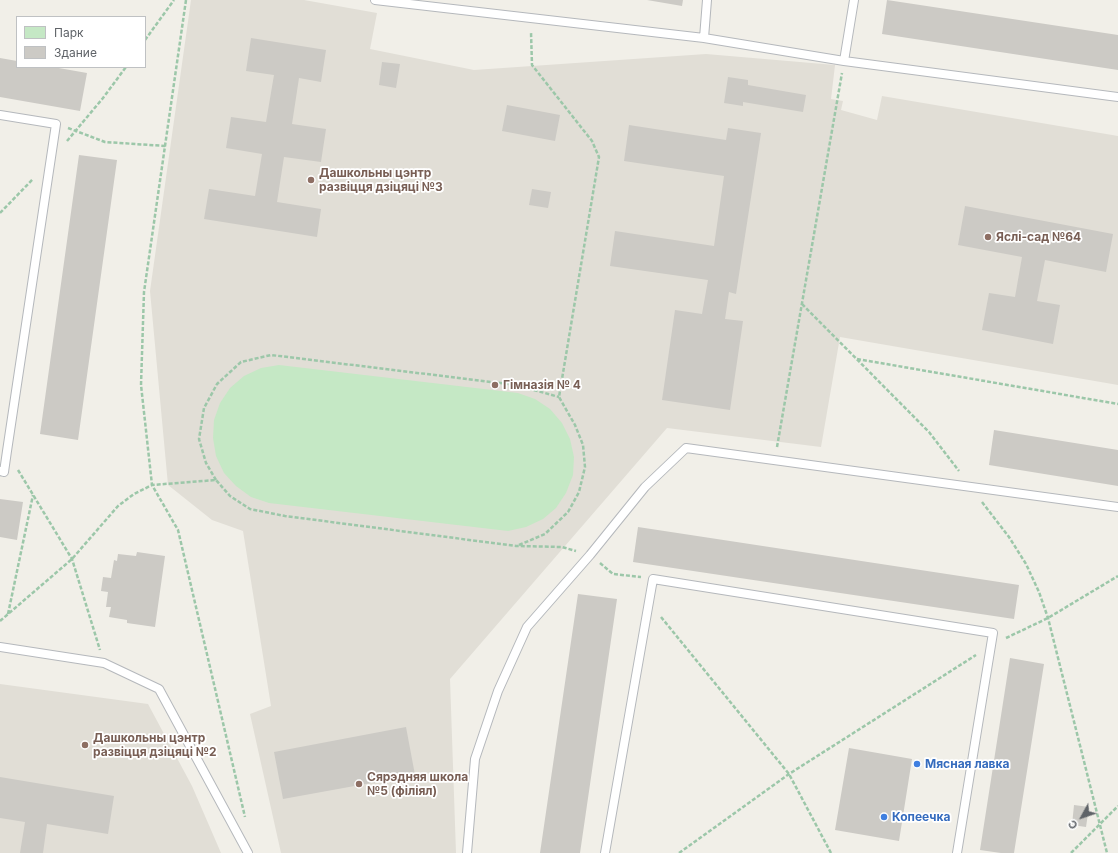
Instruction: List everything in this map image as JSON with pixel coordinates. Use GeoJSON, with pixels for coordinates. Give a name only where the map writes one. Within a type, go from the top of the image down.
{"type":"FeatureCollection","features":[{"type":"Feature","properties":{"kind":"lane"},"geometry":{"type":"LineString","coordinates":[[376,0],[704,38],[844,61],[1118,97]]}},
{"type":"Feature","properties":{"kind":"lane"},"geometry":{"type":"LineString","coordinates":[[704,38],[707,0]]}},
{"type":"Feature","properties":{"kind":"lane"},"geometry":{"type":"LineString","coordinates":[[844,61],[854,0]]}},
{"type":"Feature","properties":{"kind":"lane"},"geometry":{"type":"LineString","coordinates":[[0,114],[56,124],[4,472],[0,471]]}},
{"type":"Feature","properties":{"kind":"lane"},"geometry":{"type":"LineString","coordinates":[[467,853],[475,759],[498,691],[527,627],[590,555],[645,486],[686,448],[1118,507]]}},
{"type":"Feature","properties":{"kind":"lane"},"geometry":{"type":"LineString","coordinates":[[605,853],[653,579],[993,633],[957,853]]}},
{"type":"Feature","properties":{"kind":"lane"},"geometry":{"type":"LineString","coordinates":[[0,647],[104,663],[159,689],[248,853]]}},
{"type":"Feature","properties":{"kind":"path"},"geometry":{"type":"LineString","coordinates":[[146,39],[174,0]]}},
{"type":"Feature","properties":{"kind":"path"},"geometry":{"type":"LineString","coordinates":[[186,0],[144,292],[141,385],[152,486],[178,530],[246,821]]}},
{"type":"Feature","properties":{"kind":"path"},"geometry":{"type":"LineString","coordinates":[[516,546],[545,534],[568,512],[579,492],[585,467],[583,445],[575,425],[559,397],[599,157],[592,141],[532,65],[530,18]]}},
{"type":"Feature","properties":{"kind":"path"},"geometry":{"type":"LineString","coordinates":[[775,461],[844,61]]}},
{"type":"Feature","properties":{"kind":"path"},"geometry":{"type":"LineString","coordinates":[[0,213],[50,162],[103,98],[125,68]]}},
{"type":"Feature","properties":{"kind":"path"},"geometry":{"type":"LineString","coordinates":[[56,124],[76,130],[105,142],[165,146]]}},
{"type":"Feature","properties":{"kind":"path"},"geometry":{"type":"LineString","coordinates":[[802,304],[929,432],[1009,537],[1026,564],[1039,592],[1048,618],[1107,853]]}},
{"type":"Feature","properties":{"kind":"path"},"geometry":{"type":"LineString","coordinates":[[559,397],[516,385],[271,355],[241,362],[217,384],[204,408],[199,439],[206,463],[216,480],[230,496],[250,509],[278,515],[516,546],[562,547],[590,555],[614,574],[653,579]]}},
{"type":"Feature","properties":{"kind":"path"},"geometry":{"type":"LineString","coordinates":[[857,359],[1118,404]]}},
{"type":"Feature","properties":{"kind":"path"},"geometry":{"type":"LineString","coordinates":[[7,451],[72,559],[104,663]]}},
{"type":"Feature","properties":{"kind":"path"},"geometry":{"type":"LineString","coordinates":[[0,621],[72,559],[118,506],[134,494],[152,486],[216,480]]}},
{"type":"Feature","properties":{"kind":"path"},"geometry":{"type":"LineString","coordinates":[[8,614],[34,495]]}},
{"type":"Feature","properties":{"kind":"path"},"geometry":{"type":"LineString","coordinates":[[679,853],[789,774],[992,645],[1048,618],[1118,576]]}},
{"type":"Feature","properties":{"kind":"path"},"geometry":{"type":"LineString","coordinates":[[649,602],[789,774],[831,853]]}},
{"type":"Feature","properties":{"kind":"path"},"geometry":{"type":"LineString","coordinates":[[1071,853],[1118,806]]}},
{"type":"Feature","properties":{"kind":"shaded area"},"geometry":{"type":"Polygon","coordinates":[[[191,0],[304,0],[377,13],[370,49],[474,70],[706,54],[835,65],[831,99],[843,101],[841,110],[877,120],[882,96],[1118,136],[1118,385],[840,337],[821,447],[667,428],[450,679],[456,853],[281,853],[250,714],[271,706],[243,531],[212,520],[168,485],[150,291],[191,0]]]}},
{"type":"Feature","properties":{"kind":"shaded area","name":"Дашкольны цэнтр развіцця дзіцяці №2"},"geometry":{"type":"Polygon","coordinates":[[[0,684],[148,704],[192,786],[221,853],[0,853],[0,684]]]}},
{"type":"Feature","properties":{"kind":"green space"},"geometry":{"type":"Polygon","coordinates":[[[279,365],[518,393],[535,399],[550,409],[562,423],[570,439],[574,457],[573,475],[566,493],[556,508],[543,519],[526,527],[508,531],[269,503],[251,497],[236,486],[224,473],[216,456],[213,438],[214,420],[220,403],[230,388],[244,376],[261,368],[279,365]]]}},
{"type":"Feature","properties":{"kind":"building"},"geometry":{"type":"Polygon","coordinates":[[[647,0],[683,0],[682,6],[647,0]]]}},
{"type":"Feature","properties":{"kind":"building"},"geometry":{"type":"Polygon","coordinates":[[[887,0],[1118,35],[1118,70],[882,34],[887,0]]]}},
{"type":"Feature","properties":{"kind":"building"},"geometry":{"type":"Polygon","coordinates":[[[251,38],[326,50],[321,82],[299,78],[292,124],[326,129],[321,162],[284,157],[277,202],[321,209],[317,237],[204,219],[209,189],[255,196],[262,154],[226,148],[231,117],[266,122],[274,75],[246,71],[251,38]]]}},
{"type":"Feature","properties":{"kind":"building"},"geometry":{"type":"Polygon","coordinates":[[[0,58],[16,61],[16,68],[59,68],[87,73],[80,111],[0,97],[0,58]]]}},
{"type":"Feature","properties":{"kind":"building"},"geometry":{"type":"Polygon","coordinates":[[[382,62],[400,64],[396,88],[379,85],[382,62]]]}},
{"type":"Feature","properties":{"kind":"building"},"geometry":{"type":"Polygon","coordinates":[[[728,77],[748,80],[748,85],[806,95],[803,112],[743,102],[743,106],[724,103],[728,77]]]}},
{"type":"Feature","properties":{"kind":"building"},"geometry":{"type":"Polygon","coordinates":[[[507,105],[560,115],[555,141],[502,131],[507,105]]]}},
{"type":"Feature","properties":{"kind":"building"},"geometry":{"type":"Polygon","coordinates":[[[629,125],[726,140],[728,128],[761,133],[736,294],[729,292],[725,319],[743,321],[730,410],[662,400],[675,310],[702,314],[708,280],[610,266],[615,231],[714,246],[724,176],[624,161],[629,125]]]}},
{"type":"Feature","properties":{"kind":"building"},"geometry":{"type":"Polygon","coordinates":[[[79,155],[117,160],[78,440],[40,434],[79,155]]]}},
{"type":"Feature","properties":{"kind":"building"},"geometry":{"type":"Polygon","coordinates":[[[532,189],[551,192],[548,208],[529,205],[532,189]]]}},
{"type":"Feature","properties":{"kind":"building"},"geometry":{"type":"Polygon","coordinates":[[[965,206],[1113,234],[1106,272],[1045,260],[1037,301],[1060,305],[1053,344],[982,330],[989,293],[1015,297],[1022,257],[958,245],[965,206]]]}},
{"type":"Feature","properties":{"kind":"building"},"geometry":{"type":"Polygon","coordinates":[[[994,430],[1118,450],[1118,486],[989,465],[994,430]]]}},
{"type":"Feature","properties":{"kind":"building"},"geometry":{"type":"Polygon","coordinates":[[[0,499],[23,502],[17,540],[0,537],[0,499]]]}},
{"type":"Feature","properties":{"kind":"building"},"geometry":{"type":"Polygon","coordinates":[[[638,527],[1019,585],[1014,619],[633,562],[638,527]]]}},
{"type":"Feature","properties":{"kind":"building"},"geometry":{"type":"Polygon","coordinates":[[[137,552],[165,556],[155,627],[127,623],[127,620],[109,617],[111,607],[106,607],[108,592],[101,591],[103,577],[111,578],[114,560],[117,561],[118,554],[136,556],[137,552]]]}},
{"type":"Feature","properties":{"kind":"building"},"geometry":{"type":"Polygon","coordinates":[[[578,594],[617,599],[580,853],[540,853],[578,594]]]}},
{"type":"Feature","properties":{"kind":"building"},"geometry":{"type":"Polygon","coordinates":[[[1010,658],[1044,664],[1014,853],[1001,853],[980,850],[1010,658]]]}},
{"type":"Feature","properties":{"kind":"building"},"geometry":{"type":"Polygon","coordinates":[[[406,727],[415,775],[283,799],[274,752],[406,727]]]}},
{"type":"Feature","properties":{"kind":"building"},"geometry":{"type":"Polygon","coordinates":[[[849,748],[912,759],[899,841],[835,830],[849,748]]]}},
{"type":"Feature","properties":{"kind":"building"},"geometry":{"type":"Polygon","coordinates":[[[0,777],[114,796],[108,834],[47,824],[43,853],[20,853],[25,822],[0,818],[0,777]]]}},
{"type":"Feature","properties":{"kind":"building"},"geometry":{"type":"Polygon","coordinates":[[[1074,805],[1089,807],[1086,827],[1072,825],[1074,805]]]}},
{"type":"Feature","properties":{"kind":"place","name":"Дашкольны цэнтр развіцця дзіцяці №3"},"geometry":{"type":"Point","coordinates":[311,180]}},
{"type":"Feature","properties":{"kind":"place","name":"Яслі-сад №64"},"geometry":{"type":"Point","coordinates":[988,237]}},
{"type":"Feature","properties":{"kind":"place","name":"Гімназія № 4"},"geometry":{"type":"Point","coordinates":[495,385]}},
{"type":"Feature","properties":{"kind":"place","name":"Дашкольны цэнтр развіцця дзіцяці №2"},"geometry":{"type":"Point","coordinates":[85,745]}},
{"type":"Feature","properties":{"kind":"place","name":"Мясная лавка"},"geometry":{"type":"Point","coordinates":[917,764]}},
{"type":"Feature","properties":{"kind":"place","name":"Сярэдняя школа №5 (філіял)"},"geometry":{"type":"Point","coordinates":[359,784]}},
{"type":"Feature","properties":{"kind":"place","name":"Копеечка"},"geometry":{"type":"Point","coordinates":[884,817]}}]}
